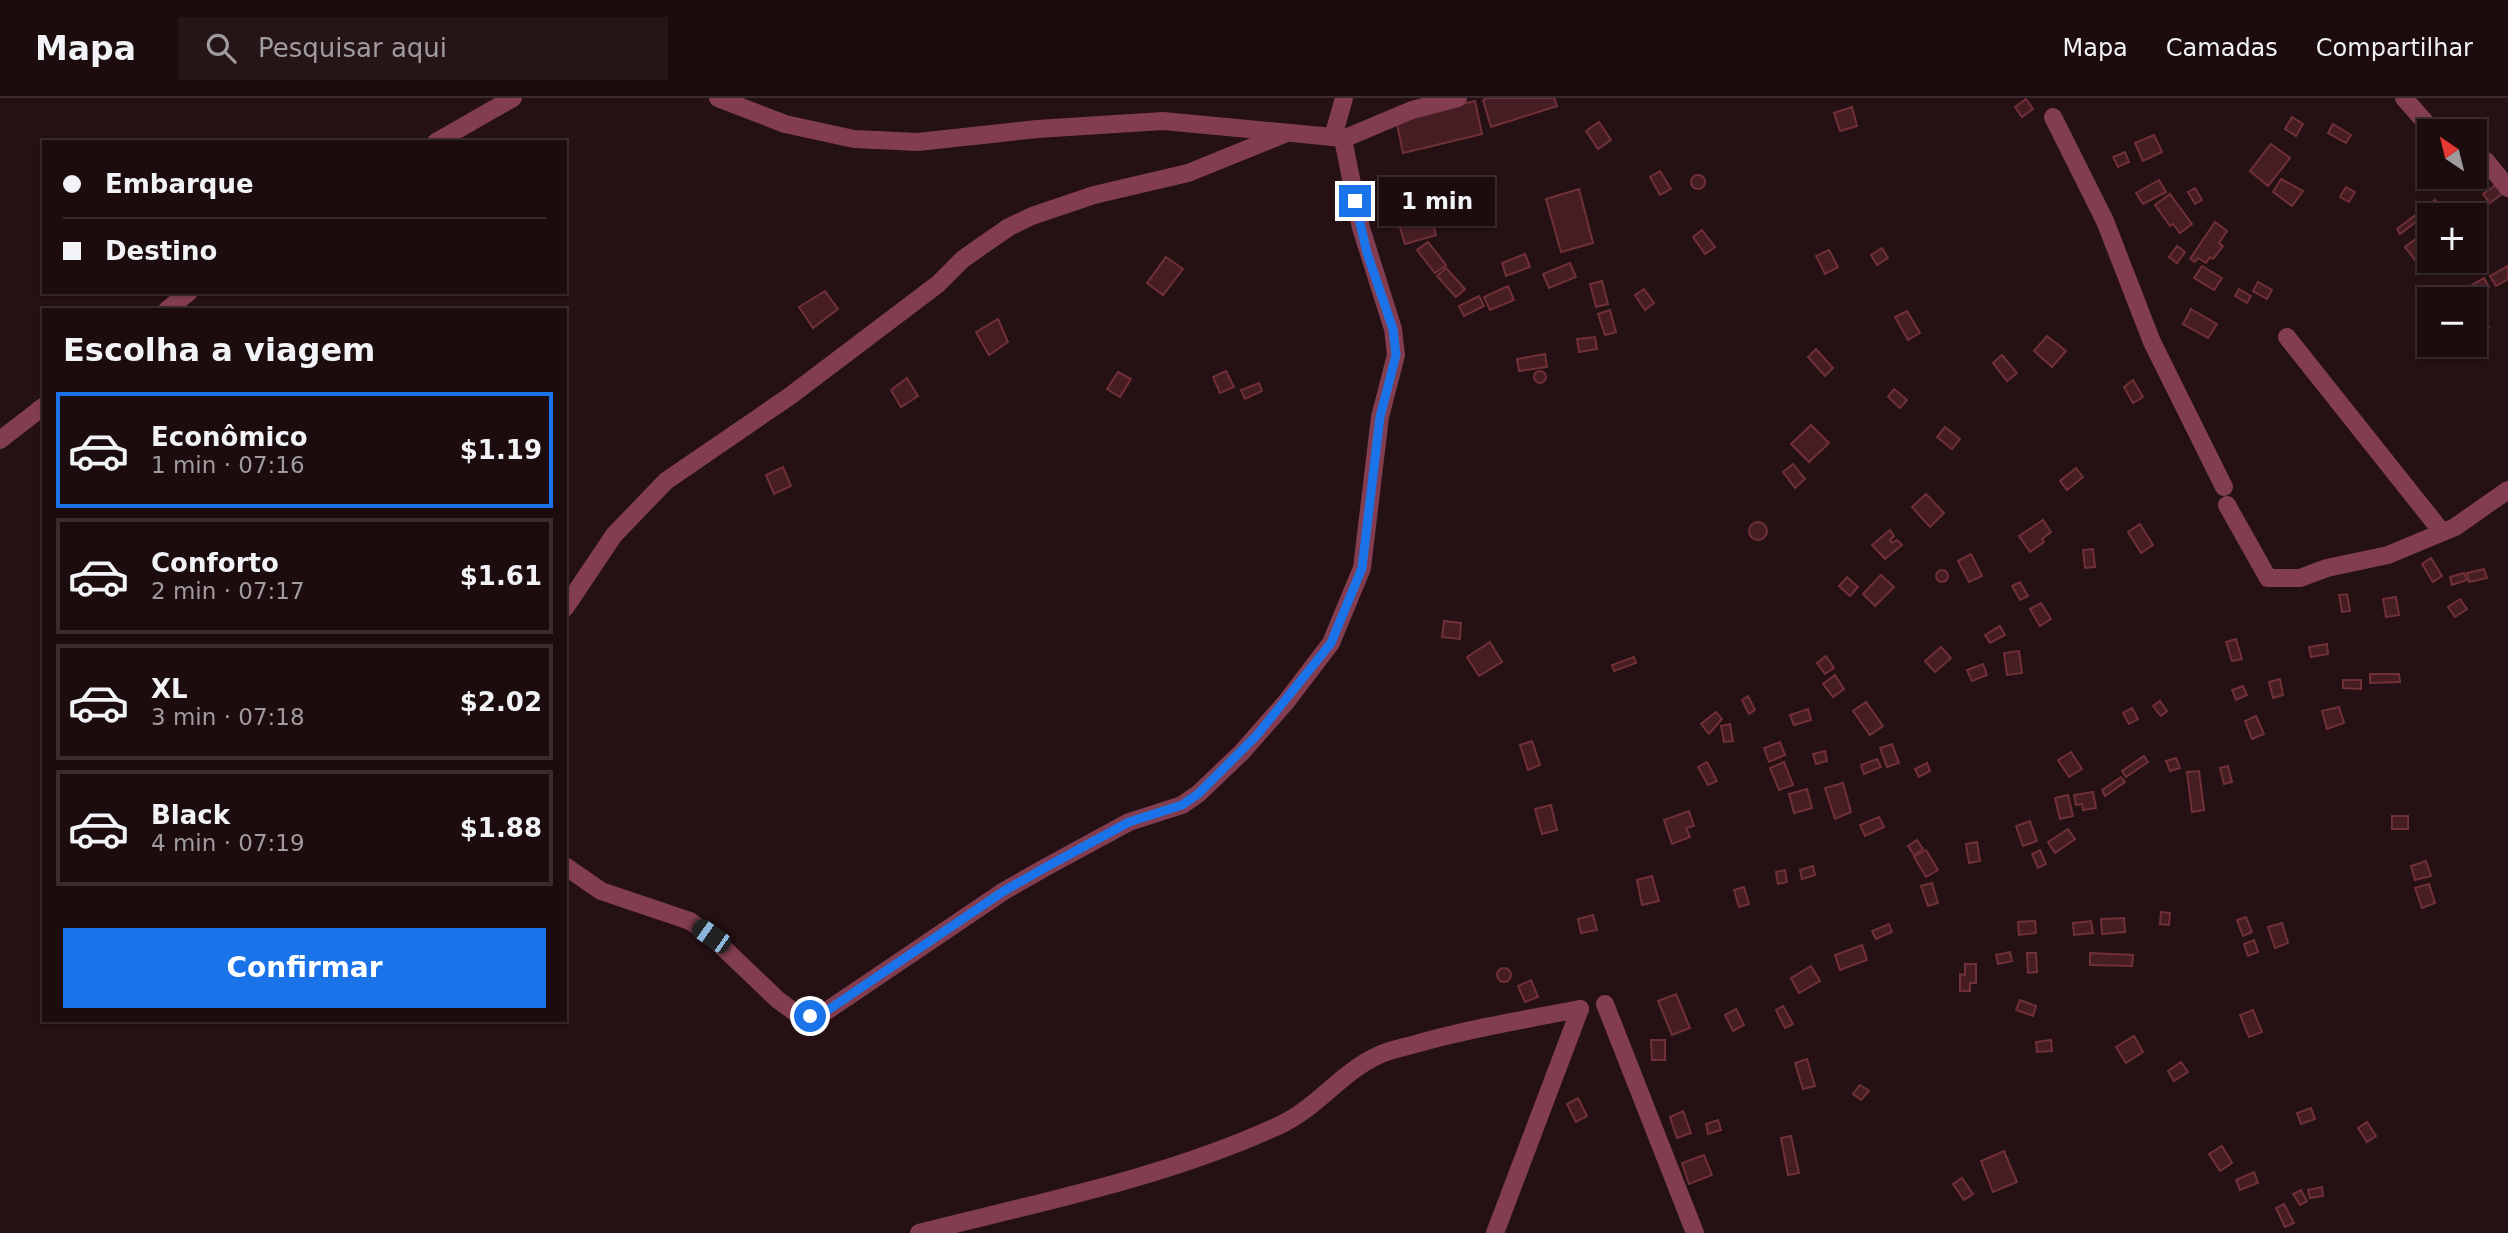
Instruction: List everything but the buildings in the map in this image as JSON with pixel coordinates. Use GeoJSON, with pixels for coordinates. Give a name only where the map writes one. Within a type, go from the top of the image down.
{"type":"FeatureCollection","features":[{"type":"Feature","properties":{"kind":"street"},"geometry":{"type":"LineString","coordinates":[[440,140],[513,98]]}},
{"type":"Feature","properties":{"kind":"street"},"geometry":{"type":"LineString","coordinates":[[718,98],[785,124],[854,139],[918,142],[1163,121],[1338,138],[1435,101],[1458,98]]}},
{"type":"Feature","properties":{"kind":"street"},"geometry":{"type":"LineString","coordinates":[[567,867],[601,891],[690,921],[711,936],[778,1000],[800,1016],[810,1016],[828,1010],[1004,891],[1129,822],[1182,805],[1198,794],[1260,732],[1331,643],[1362,568],[1380,417],[1396,355],[1390,317],[1367,253],[1338,138],[1344,98]]}},
{"type":"Feature","properties":{"kind":"street"},"geometry":{"type":"LineString","coordinates":[[2404,98],[2422,119]]}},
{"type":"Feature","properties":{"kind":"street"},"geometry":{"type":"LineString","coordinates":[[2053,117],[2105,221],[2152,342],[2268,578],[2301,578],[2327,568],[2388,555],[2455,527],[2508,490]]}},
{"type":"Feature","properties":{"kind":"street"},"geometry":{"type":"LineString","coordinates":[[567,605],[614,535],[666,481],[800,388],[938,284],[963,259],[1009,227],[1032,216],[1094,195],[1188,173],[1287,133]]}},
{"type":"Feature","properties":{"kind":"street"},"geometry":{"type":"LineString","coordinates":[[2487,162],[2508,188]]}},
{"type":"Feature","properties":{"kind":"street"},"geometry":{"type":"LineString","coordinates":[[169,308],[186,294]]}},
{"type":"Feature","properties":{"kind":"street"},"geometry":{"type":"LineString","coordinates":[[2287,337],[2442,532]]}},
{"type":"Feature","properties":{"kind":"street"},"geometry":{"type":"LineString","coordinates":[[0,440],[42,408]]}},
{"type":"Feature","properties":{"kind":"street"},"geometry":{"type":"LineString","coordinates":[[1605,1004],[1695,1233]]}},
{"type":"Feature","properties":{"kind":"street"},"geometry":{"type":"LineString","coordinates":[[919,1233],[1099,1189],[1207,1154],[1280,1125],[1301,1113],[1358,1067],[1380,1054],[1437,1038],[1580,1009],[1495,1233]]}},
{"type":"Feature","properties":{"kind":"route"},"geometry":{"type":"LineString","coordinates":[[810,1016],[828,1010],[1004,891],[1129,822],[1182,805],[1198,794],[1257,735],[1331,643],[1350,603],[1362,568],[1380,417],[1396,355],[1387,306],[1367,253],[1355,201]]}}]}
